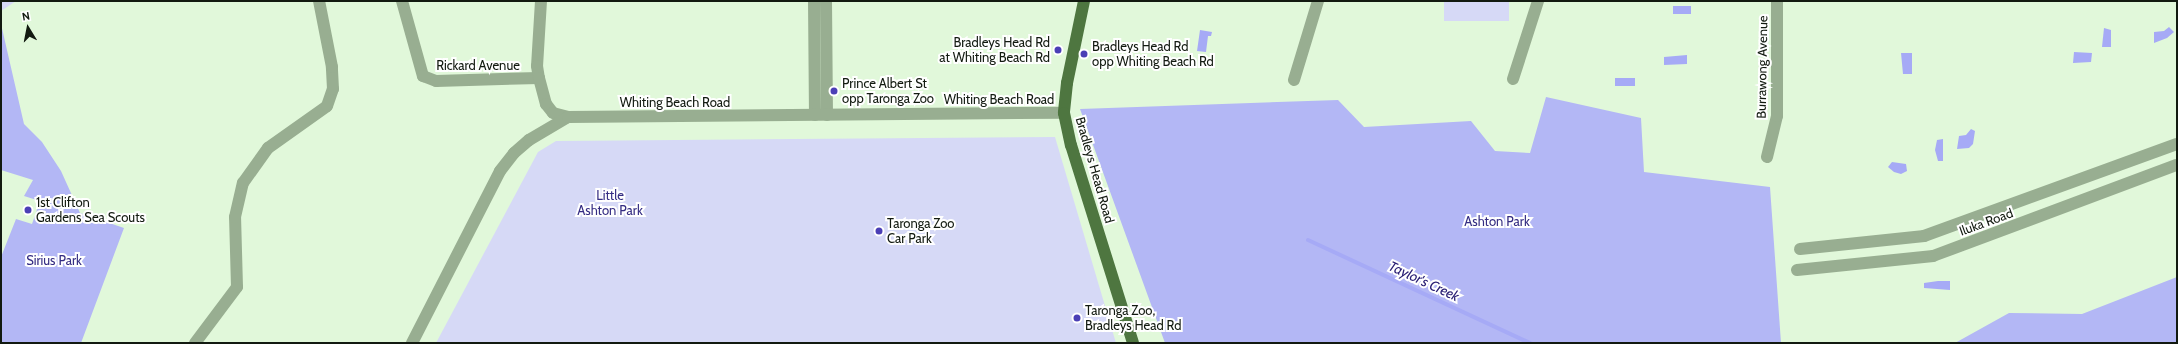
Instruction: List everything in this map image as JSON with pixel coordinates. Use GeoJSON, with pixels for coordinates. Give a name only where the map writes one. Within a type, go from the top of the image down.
{"type":"FeatureCollection","features":[{"type":"Feature","properties":{"kind":"main road","name":"Bradleys Head Road"},"geometry":{"type":"LineString","coordinates":[[1084,1],[1067,83],[1064,112],[1071,145],[1133,343]]}},
{"type":"Feature","properties":{"kind":"street"},"geometry":{"type":"LineString","coordinates":[[195,343],[237,287],[235,216],[243,183],[268,148],[327,106],[333,89],[332,67],[319,1]]}},
{"type":"Feature","properties":{"kind":"street","name":"Rickard Avenue"},"geometry":{"type":"LineString","coordinates":[[402,1],[423,76],[436,81],[539,78]]}},
{"type":"Feature","properties":{"kind":"street"},"geometry":{"type":"LineString","coordinates":[[541,1],[537,66],[539,78],[546,104],[553,113],[568,117]]}},
{"type":"Feature","properties":{"kind":"street"},"geometry":{"type":"LineString","coordinates":[[814,1],[821,115]]}},
{"type":"Feature","properties":{"kind":"street"},"geometry":{"type":"LineString","coordinates":[[821,115],[826,1]]}},
{"type":"Feature","properties":{"kind":"street"},"geometry":{"type":"LineString","coordinates":[[1294,80],[1318,1]]}},
{"type":"Feature","properties":{"kind":"street"},"geometry":{"type":"LineString","coordinates":[[1514,79],[1538,1]]}},
{"type":"Feature","properties":{"kind":"street","name":"Burrawong Avenue"},"geometry":{"type":"LineString","coordinates":[[1767,157],[1777,116],[1777,1]]}},
{"type":"Feature","properties":{"kind":"street","name":"Whiting Beach Road"},"geometry":{"type":"LineString","coordinates":[[568,117],[1064,112]]}},
{"type":"Feature","properties":{"kind":"street"},"geometry":{"type":"LineString","coordinates":[[412,343],[500,171],[514,152],[529,140],[568,117]]}},
{"type":"Feature","properties":{"kind":"street","name":"Iluka Road"},"geometry":{"type":"LineString","coordinates":[[1800,249],[1924,236],[2177,144]]}},
{"type":"Feature","properties":{"kind":"street","name":"Iluka Road"},"geometry":{"type":"LineString","coordinates":[[1797,270],[1933,256],[2177,165]]}},
{"type":"Feature","properties":{"kind":"green space"},"geometry":{"type":"Polygon","coordinates":[[[1,1],[16,1],[1,11],[1,1]]]}},
{"type":"Feature","properties":{"kind":"green space"},"geometry":{"type":"Polygon","coordinates":[[[1444,1],[1509,1],[1509,21],[1444,21],[1444,1]]]}},
{"type":"Feature","properties":{"kind":"green space","name":"Sirius Park"},"geometry":{"type":"Polygon","coordinates":[[[1,24],[24,124],[42,142],[61,171],[80,213],[124,228],[81,343],[1,343],[1,257],[16,219],[32,224],[40,201],[24,196],[33,180],[1,170],[1,24]]]}},
{"type":"Feature","properties":{"kind":"green space","name":"Ashton Park"},"geometry":{"type":"Polygon","coordinates":[[[1546,97],[1641,118],[1644,172],[1770,187],[1781,343],[1165,343],[1080,109],[1338,100],[1364,127],[1471,121],[1495,151],[1530,153],[1546,97]]]}},
{"type":"Feature","properties":{"kind":"green space","name":"Little Ashton Park"},"geometry":{"type":"Polygon","coordinates":[[[1055,137],[1116,343],[436,343],[538,152],[556,141],[1055,137]]]}},
{"type":"Feature","properties":{"kind":"green space"},"geometry":{"type":"Polygon","coordinates":[[[2177,277],[2177,343],[1955,343],[2009,313],[2082,314],[2177,277]]]}},
{"type":"Feature","properties":{"kind":"shaded area"},"geometry":{"type":"Polygon","coordinates":[[[1673,6],[1691,6],[1691,14],[1673,14],[1673,6]]]}},
{"type":"Feature","properties":{"kind":"shaded area"},"geometry":{"type":"Polygon","coordinates":[[[2169,27],[2174,32],[2167,38],[2154,43],[2154,32],[2164,31],[2169,27]]]}},
{"type":"Feature","properties":{"kind":"shaded area"},"geometry":{"type":"Polygon","coordinates":[[[2104,28],[2111,30],[2111,47],[2102,47],[2104,28]]]}},
{"type":"Feature","properties":{"kind":"shaded area"},"geometry":{"type":"Polygon","coordinates":[[[1200,30],[1212,32],[1211,36],[1208,36],[1206,52],[1197,51],[1200,30]]]}},
{"type":"Feature","properties":{"kind":"shaded area"},"geometry":{"type":"Polygon","coordinates":[[[2074,52],[2092,53],[2091,62],[2073,63],[2074,52]]]}},
{"type":"Feature","properties":{"kind":"shaded area"},"geometry":{"type":"Polygon","coordinates":[[[1901,53],[1912,53],[1912,74],[1903,74],[1901,53]]]}},
{"type":"Feature","properties":{"kind":"shaded area"},"geometry":{"type":"Polygon","coordinates":[[[1687,55],[1687,64],[1664,65],[1664,57],[1687,55]]]}},
{"type":"Feature","properties":{"kind":"shaded area"},"geometry":{"type":"Polygon","coordinates":[[[1615,78],[1635,78],[1635,86],[1615,86],[1615,78]]]}},
{"type":"Feature","properties":{"kind":"shaded area"},"geometry":{"type":"Polygon","coordinates":[[[1971,129],[1975,131],[1973,144],[1969,148],[1957,149],[1959,136],[1966,135],[1971,129]]]}},
{"type":"Feature","properties":{"kind":"shaded area"},"geometry":{"type":"Polygon","coordinates":[[[1943,139],[1943,161],[1938,161],[1935,150],[1937,140],[1943,139]]]}},
{"type":"Feature","properties":{"kind":"shaded area"},"geometry":{"type":"Polygon","coordinates":[[[1892,162],[1906,164],[1907,171],[1901,174],[1894,172],[1888,167],[1892,162]]]}},
{"type":"Feature","properties":{"kind":"shaded area"},"geometry":{"type":"Polygon","coordinates":[[[1950,281],[1950,290],[1924,288],[1924,283],[1950,281]]]}},
{"type":"Feature","properties":{"kind":"waterway","name":"Taylor's Creek"},"geometry":{"type":"LineString","coordinates":[[1308,240],[1530,343]]}},
{"type":"Feature","properties":{"kind":"place","name":"Bradleys Head Rd at Whiting Beach Rd"},"geometry":{"type":"Point","coordinates":[1058,50]}},
{"type":"Feature","properties":{"kind":"place","name":"Bradleys Head Rd opp Whiting Beach Rd"},"geometry":{"type":"Point","coordinates":[1084,54]}},
{"type":"Feature","properties":{"kind":"place","name":"Prince Albert St opp Taronga Zoo"},"geometry":{"type":"Point","coordinates":[834,91]}},
{"type":"Feature","properties":{"kind":"place","name":"1st Clifton Gardens Sea Scouts"},"geometry":{"type":"Point","coordinates":[28,210]}},
{"type":"Feature","properties":{"kind":"place","name":"Taronga Zoo Car Park"},"geometry":{"type":"Point","coordinates":[879,231]}},
{"type":"Feature","properties":{"kind":"place","name":"Taronga Zoo, Bradleys Head Rd"},"geometry":{"type":"Point","coordinates":[1077,318]}}]}
